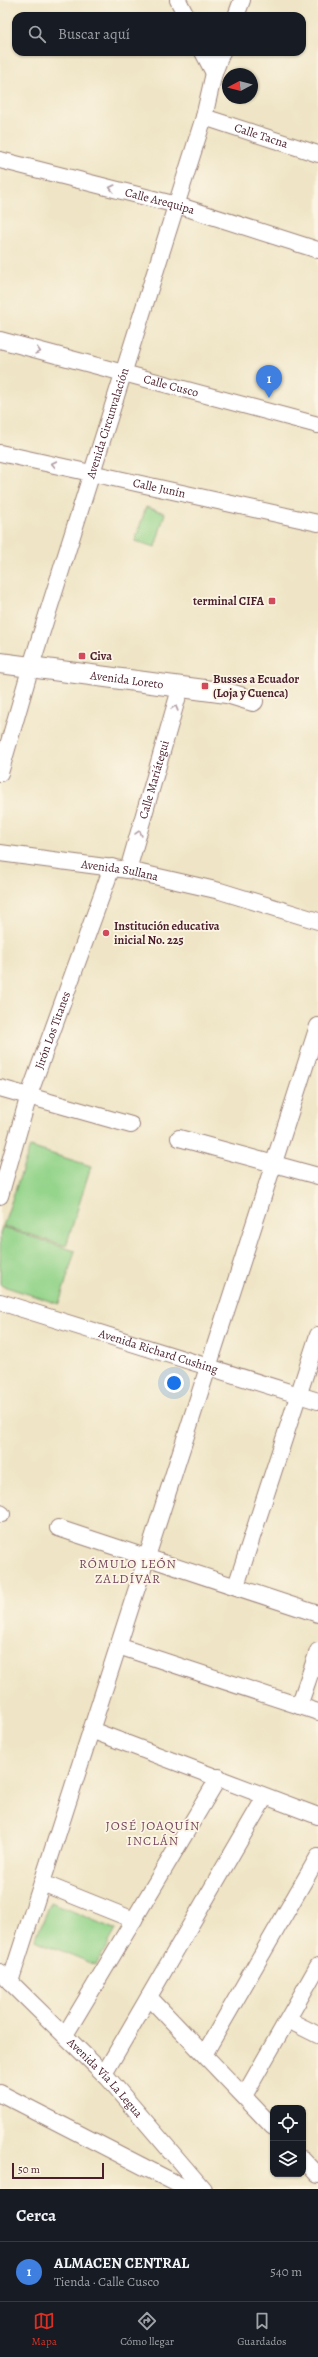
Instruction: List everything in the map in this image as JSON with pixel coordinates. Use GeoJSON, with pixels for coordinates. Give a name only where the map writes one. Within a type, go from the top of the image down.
{"type":"FeatureCollection","features":[{"type":"Feature","properties":{"kind":"main road","name":"Avenida Loreto"},"geometry":{"type":"LineString","coordinates":[[0,662],[227,694],[253,702]]}},
{"type":"Feature","properties":{"kind":"street"},"geometry":{"type":"LineString","coordinates":[[178,0],[184,12]]}},
{"type":"Feature","properties":{"kind":"street"},"geometry":{"type":"LineString","coordinates":[[238,12],[242,0]]}},
{"type":"Feature","properties":{"kind":"street"},"geometry":{"type":"LineString","coordinates":[[205,56],[214,73]]}},
{"type":"Feature","properties":{"kind":"street","name":"Avenida Circunvalación"},"geometry":{"type":"LineString","coordinates":[[0,773],[31,666],[204,117],[214,73],[220,56]]}},
{"type":"Feature","properties":{"kind":"street","name":"Calle Tacna"},"geometry":{"type":"LineString","coordinates":[[204,117],[318,154]]}},
{"type":"Feature","properties":{"kind":"street","name":"Calle Arequipa"},"geometry":{"type":"LineString","coordinates":[[0,160],[176,205],[318,250]]}},
{"type":"Feature","properties":{"kind":"street","name":"Calle Cusco"},"geometry":{"type":"LineString","coordinates":[[0,340],[122,374],[318,425]]}},
{"type":"Feature","properties":{"kind":"street","name":"Calle Junín"},"geometry":{"type":"LineString","coordinates":[[0,453],[92,472],[318,523]]}},
{"type":"Feature","properties":{"kind":"street","name":"Calle Mariátegui"},"geometry":{"type":"LineString","coordinates":[[128,870],[180,688]]}},
{"type":"Feature","properties":{"kind":"street","name":"Avenida Sullana"},"geometry":{"type":"LineString","coordinates":[[0,853],[128,870],[238,896],[318,921]]}},
{"type":"Feature","properties":{"kind":"street","name":"Jirón Los Titanes"},"geometry":{"type":"LineString","coordinates":[[0,1196],[29,1095],[112,867]]}},
{"type":"Feature","properties":{"kind":"street"},"geometry":{"type":"LineString","coordinates":[[5,1977],[42,1882],[318,1026]]}},
{"type":"Feature","properties":{"kind":"street"},"geometry":{"type":"LineString","coordinates":[[0,1088],[131,1125]]}},
{"type":"Feature","properties":{"kind":"street"},"geometry":{"type":"LineString","coordinates":[[179,1138],[318,1176]]}},
{"type":"Feature","properties":{"kind":"street","name":"Avenida Richard Cushing"},"geometry":{"type":"LineString","coordinates":[[0,1302],[318,1401]]}},
{"type":"Feature","properties":{"kind":"street"},"geometry":{"type":"LineString","coordinates":[[236,1586],[318,1335]]}},
{"type":"Feature","properties":{"kind":"street"},"geometry":{"type":"LineString","coordinates":[[58,1528],[318,1614]]}},
{"type":"Feature","properties":{"kind":"street"},"geometry":{"type":"LineString","coordinates":[[118,1646],[318,1712]]}},
{"type":"Feature","properties":{"kind":"street"},"geometry":{"type":"LineString","coordinates":[[299,1706],[318,1650]]}},
{"type":"Feature","properties":{"kind":"street"},"geometry":{"type":"LineString","coordinates":[[91,1730],[219,1777],[265,1798],[318,1816]]}},
{"type":"Feature","properties":{"kind":"street"},"geometry":{"type":"LineString","coordinates":[[65,2035],[219,1777]]}},
{"type":"Feature","properties":{"kind":"street"},"geometry":{"type":"LineString","coordinates":[[104,2074],[265,1798]]}},
{"type":"Feature","properties":{"kind":"street"},"geometry":{"type":"LineString","coordinates":[[205,2053],[318,1857]]}},
{"type":"Feature","properties":{"kind":"street"},"geometry":{"type":"LineString","coordinates":[[42,1882],[134,1920]]}},
{"type":"Feature","properties":{"kind":"street"},"geometry":{"type":"LineString","coordinates":[[244,2096],[318,1966]]}},
{"type":"Feature","properties":{"kind":"street","name":"Avenida Vía La Legua"},"geometry":{"type":"LineString","coordinates":[[5,1977],[104,2074],[204,2189]]}},
{"type":"Feature","properties":{"kind":"street"},"geometry":{"type":"LineString","coordinates":[[149,1997],[205,2053],[270,2124]]}},
{"type":"Feature","properties":{"kind":"street"},"geometry":{"type":"LineString","coordinates":[[288,2020],[318,2035]]}},
{"type":"Feature","properties":{"kind":"street"},"geometry":{"type":"LineString","coordinates":[[0,2093],[186,2189]]}},
{"type":"Feature","properties":{"kind":"street"},"geometry":{"type":"LineString","coordinates":[[306,2162],[318,2175]]}},
{"type":"Feature","properties":{"kind":"green space"},"geometry":{"type":"Polygon","coordinates":[[[146,507],[165,513],[155,547],[135,541],[146,507]]]}},
{"type":"Feature","properties":{"kind":"green space"},"geometry":{"type":"Polygon","coordinates":[[[30,1147],[91,1166],[66,1246],[3,1226],[30,1147]]]}},
{"type":"Feature","properties":{"kind":"green space"},"geometry":{"type":"Polygon","coordinates":[[[2,1227],[75,1251],[59,1304],[0,1285],[0,1234],[2,1227]]]}},
{"type":"Feature","properties":{"kind":"green space"},"geometry":{"type":"Polygon","coordinates":[[[51,1902],[116,1930],[96,1965],[35,1940],[51,1902]]]}},
{"type":"Feature","properties":{"kind":"place","name":"ALMACEN CENTRAL"},"geometry":{"type":"Point","coordinates":[269,398]}},
{"type":"Feature","properties":{"kind":"place","name":"terminal CIFA"},"geometry":{"type":"Point","coordinates":[272,601]}},
{"type":"Feature","properties":{"kind":"place","name":"Civa"},"geometry":{"type":"Point","coordinates":[82,656]}},
{"type":"Feature","properties":{"kind":"place","name":"Busses a Ecuador (Loja y Cuenca)"},"geometry":{"type":"Point","coordinates":[205,686]}},
{"type":"Feature","properties":{"kind":"place","name":"Institución educativa inicial No. 225"},"geometry":{"type":"Point","coordinates":[106,933]}},
{"type":"Feature","properties":{"kind":"district","name":"RÓMULO LEÓN ZALDÍVAR"},"geometry":{"type":"Point","coordinates":[128,1570]}},
{"type":"Feature","properties":{"kind":"district","name":"JOSÉ JOAQUÍN INCLÁN"},"geometry":{"type":"Point","coordinates":[153,1832]}}]}
